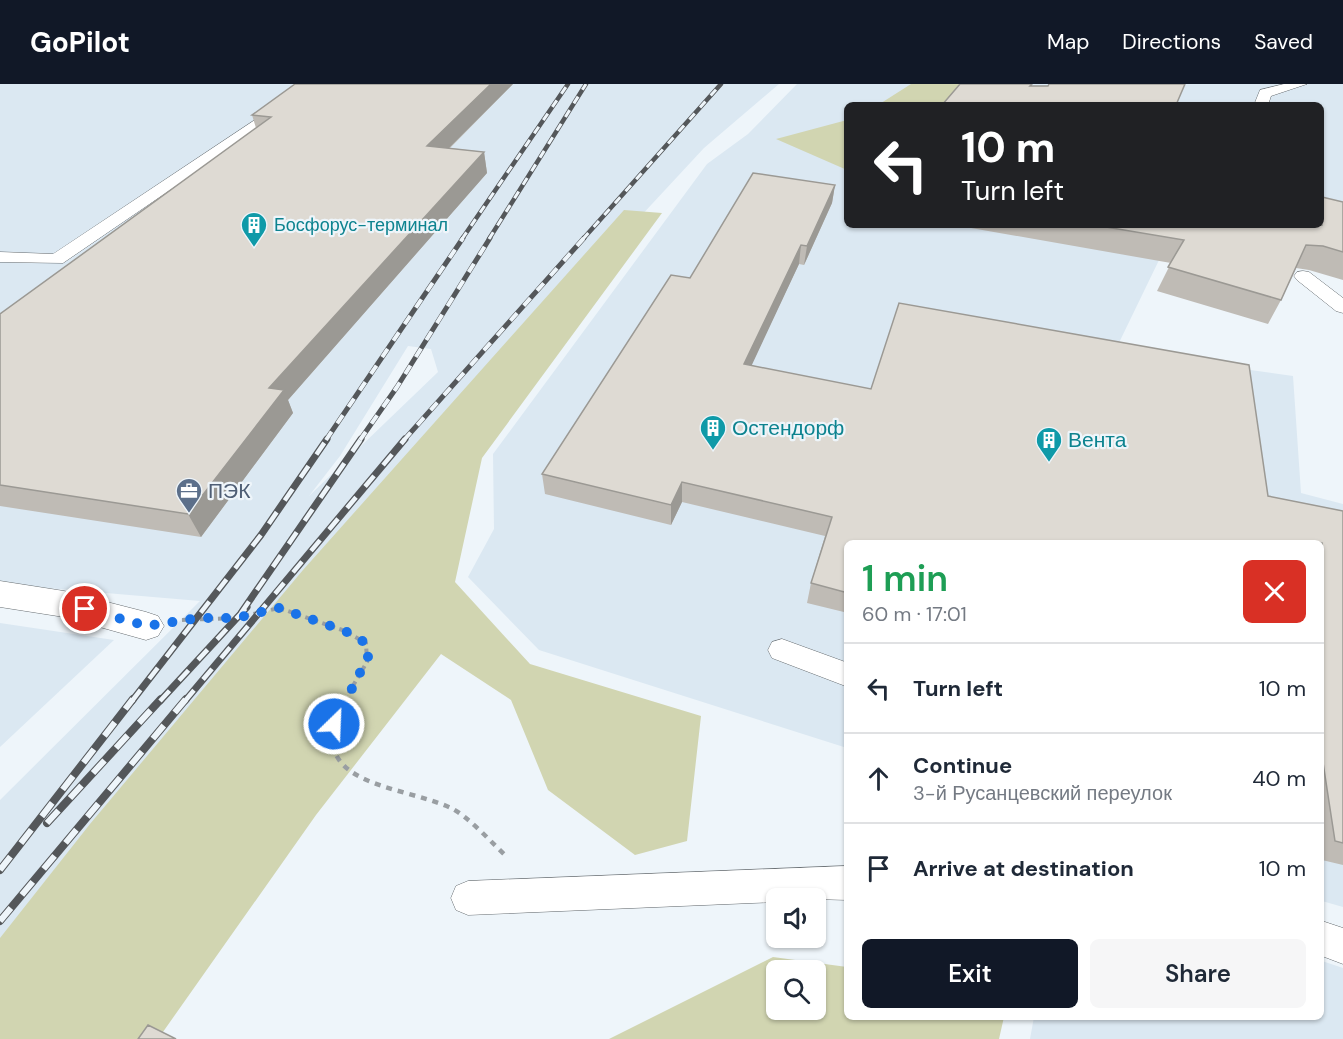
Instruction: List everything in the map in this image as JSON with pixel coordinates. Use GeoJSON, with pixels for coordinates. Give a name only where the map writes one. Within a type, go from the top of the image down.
{"type":"FeatureCollection","features":[{"type":"Feature","properties":{"kind":"street"},"geometry":{"type":"LineString","coordinates":[[0,594],[64,604],[147,626]]}},
{"type":"Feature","properties":{"kind":"lane"},"geometry":{"type":"LineString","coordinates":[[0,257],[57,259],[318,84]]}},
{"type":"Feature","properties":{"kind":"lane"},"geometry":{"type":"LineString","coordinates":[[1262,102],[1265,93],[1300,84]]}},
{"type":"Feature","properties":{"kind":"lane"},"geometry":{"type":"LineString","coordinates":[[1303,276],[1343,307]]}},
{"type":"Feature","properties":{"kind":"lane"},"geometry":{"type":"LineString","coordinates":[[782,650],[844,673]]}},
{"type":"Feature","properties":{"kind":"lane"},"geometry":{"type":"LineString","coordinates":[[468,898],[844,883]]}},
{"type":"Feature","properties":{"kind":"lane"},"geometry":{"type":"LineString","coordinates":[[1324,940],[1343,946]]}},
{"type":"Feature","properties":{"kind":"path"},"geometry":{"type":"LineString","coordinates":[[147,626],[199,618],[236,618],[279,608],[345,631],[366,643],[368,657],[339,710],[329,739],[345,771],[359,778],[453,809],[550,895]]}},
{"type":"Feature","properties":{"kind":"shaded area"},"geometry":{"type":"Polygon","coordinates":[[[0,84],[779,84],[704,148],[457,414],[0,974],[0,800],[200,601],[0,584],[0,84]],[[408,346],[340,456],[309,496],[438,372],[431,349],[408,346]]]}},
{"type":"Feature","properties":{"kind":"shaded area"},"geometry":{"type":"Polygon","coordinates":[[[797,84],[1343,84],[1343,255],[1324,228],[1324,102],[844,102],[844,228],[1175,228],[1115,351],[1293,376],[1301,493],[1343,504],[1343,907],[1324,902],[1324,540],[844,540],[844,747],[539,650],[468,577],[494,529],[493,454],[707,164],[748,134],[797,84]]]}},
{"type":"Feature","properties":{"kind":"shaded area"},"geometry":{"type":"Polygon","coordinates":[[[0,623],[114,640],[0,747],[0,623]]]}},
{"type":"Feature","properties":{"kind":"shaded area"},"geometry":{"type":"Polygon","coordinates":[[[1324,962],[1343,968],[1343,1039],[1030,1039],[1033,1020],[1324,1020],[1324,962]]]}},
{"type":"Feature","properties":{"kind":"green space"},"geometry":{"type":"Polygon","coordinates":[[[911,84],[966,84],[951,102],[883,102],[911,84]]]}},
{"type":"Feature","properties":{"kind":"green space"},"geometry":{"type":"Polygon","coordinates":[[[844,121],[844,169],[776,139],[844,121]]]}},
{"type":"Feature","properties":{"kind":"green space"},"geometry":{"type":"Polygon","coordinates":[[[624,210],[662,213],[482,458],[455,582],[530,664],[701,716],[687,841],[635,855],[548,790],[511,700],[441,654],[316,815],[158,1039],[0,1039],[0,938],[90,824],[303,570],[624,210]]]}},
{"type":"Feature","properties":{"kind":"green space"},"geometry":{"type":"Polygon","coordinates":[[[773,957],[795,960],[767,960],[773,957]]]}},
{"type":"Feature","properties":{"kind":"green space"},"geometry":{"type":"Polygon","coordinates":[[[766,960],[766,1020],[826,1020],[826,964],[844,967],[844,1020],[1003,1020],[999,1039],[609,1039],[766,960]]]}},
{"type":"Feature","properties":{"kind":"building"},"geometry":{"type":"Polygon","coordinates":[[[295,84],[491,84],[427,146],[484,152],[269,388],[284,390],[188,514],[0,485],[0,314],[271,117],[252,115],[295,84]]]}},
{"type":"Feature","properties":{"kind":"building"},"geometry":{"type":"Polygon","coordinates":[[[960,84],[1048,86],[1049,84],[1185,84],[1177,102],[945,102],[960,84]]]}},
{"type":"Feature","properties":{"kind":"building"},"geometry":{"type":"Polygon","coordinates":[[[753,173],[835,185],[807,246],[801,245],[744,364],[871,389],[899,303],[1249,365],[1268,496],[1343,511],[1343,843],[1335,841],[1324,769],[1324,540],[844,540],[844,592],[811,583],[832,517],[682,482],[671,505],[542,474],[671,275],[690,278],[753,173]]]}},
{"type":"Feature","properties":{"kind":"building"},"geometry":{"type":"Polygon","coordinates":[[[1324,197],[1343,202],[1343,252],[1323,246],[1306,245],[1281,300],[1168,267],[1184,240],[1112,228],[1324,228],[1324,197]]]}},
{"type":"Feature","properties":{"kind":"building"},"geometry":{"type":"Polygon","coordinates":[[[148,1025],[176,1039],[138,1039],[148,1025]]]}},
{"type":"Feature","properties":{"kind":"railway"},"geometry":{"type":"LineString","coordinates":[[462,239],[568,84]]}},
{"type":"Feature","properties":{"kind":"railway"},"geometry":{"type":"LineString","coordinates":[[489,239],[586,84]]}},
{"type":"Feature","properties":{"kind":"railway"},"geometry":{"type":"LineString","coordinates":[[583,239],[721,84]]}},
{"type":"Feature","properties":{"kind":"railway"},"geometry":{"type":"LineString","coordinates":[[326,440],[463,238]]}},
{"type":"Feature","properties":{"kind":"railway"},"geometry":{"type":"LineString","coordinates":[[360,440],[397,387],[490,238]]}},
{"type":"Feature","properties":{"kind":"railway"},"geometry":{"type":"LineString","coordinates":[[404,440],[584,238]]}},
{"type":"Feature","properties":{"kind":"railway"},"geometry":{"type":"LineString","coordinates":[[132,701],[261,535],[327,439]]}},
{"type":"Feature","properties":{"kind":"railway"},"geometry":{"type":"LineString","coordinates":[[241,613],[361,439]]}},
{"type":"Feature","properties":{"kind":"railway"},"geometry":{"type":"LineString","coordinates":[[185,701],[405,439]]}},
{"type":"Feature","properties":{"kind":"railway"},"geometry":{"type":"LineString","coordinates":[[160,701],[247,607]]}},
{"type":"Feature","properties":{"kind":"railway"},"geometry":{"type":"LineString","coordinates":[[0,870],[133,699]]}},
{"type":"Feature","properties":{"kind":"railway"},"geometry":{"type":"LineString","coordinates":[[47,823],[161,699]]}},
{"type":"Feature","properties":{"kind":"railway"},"geometry":{"type":"LineString","coordinates":[[0,921],[186,699]]}},
{"type":"Feature","properties":{"kind":"place","name":"Босфорус-терминал"},"geometry":{"type":"Point","coordinates":[254,248]}},
{"type":"Feature","properties":{"kind":"place","name":"Остендорф"},"geometry":{"type":"Point","coordinates":[713,451]}},
{"type":"Feature","properties":{"kind":"place","name":"Вента"},"geometry":{"type":"Point","coordinates":[1049,463]}},
{"type":"Feature","properties":{"kind":"place","name":"ПЭК"},"geometry":{"type":"Point","coordinates":[189,514]}},
{"type":"Feature","properties":{"kind":"route"},"geometry":{"type":"LineString","coordinates":[[85,609],[147,626],[199,618],[236,618],[279,608],[345,631],[366,643],[368,657],[339,710],[334,724]]}}]}
